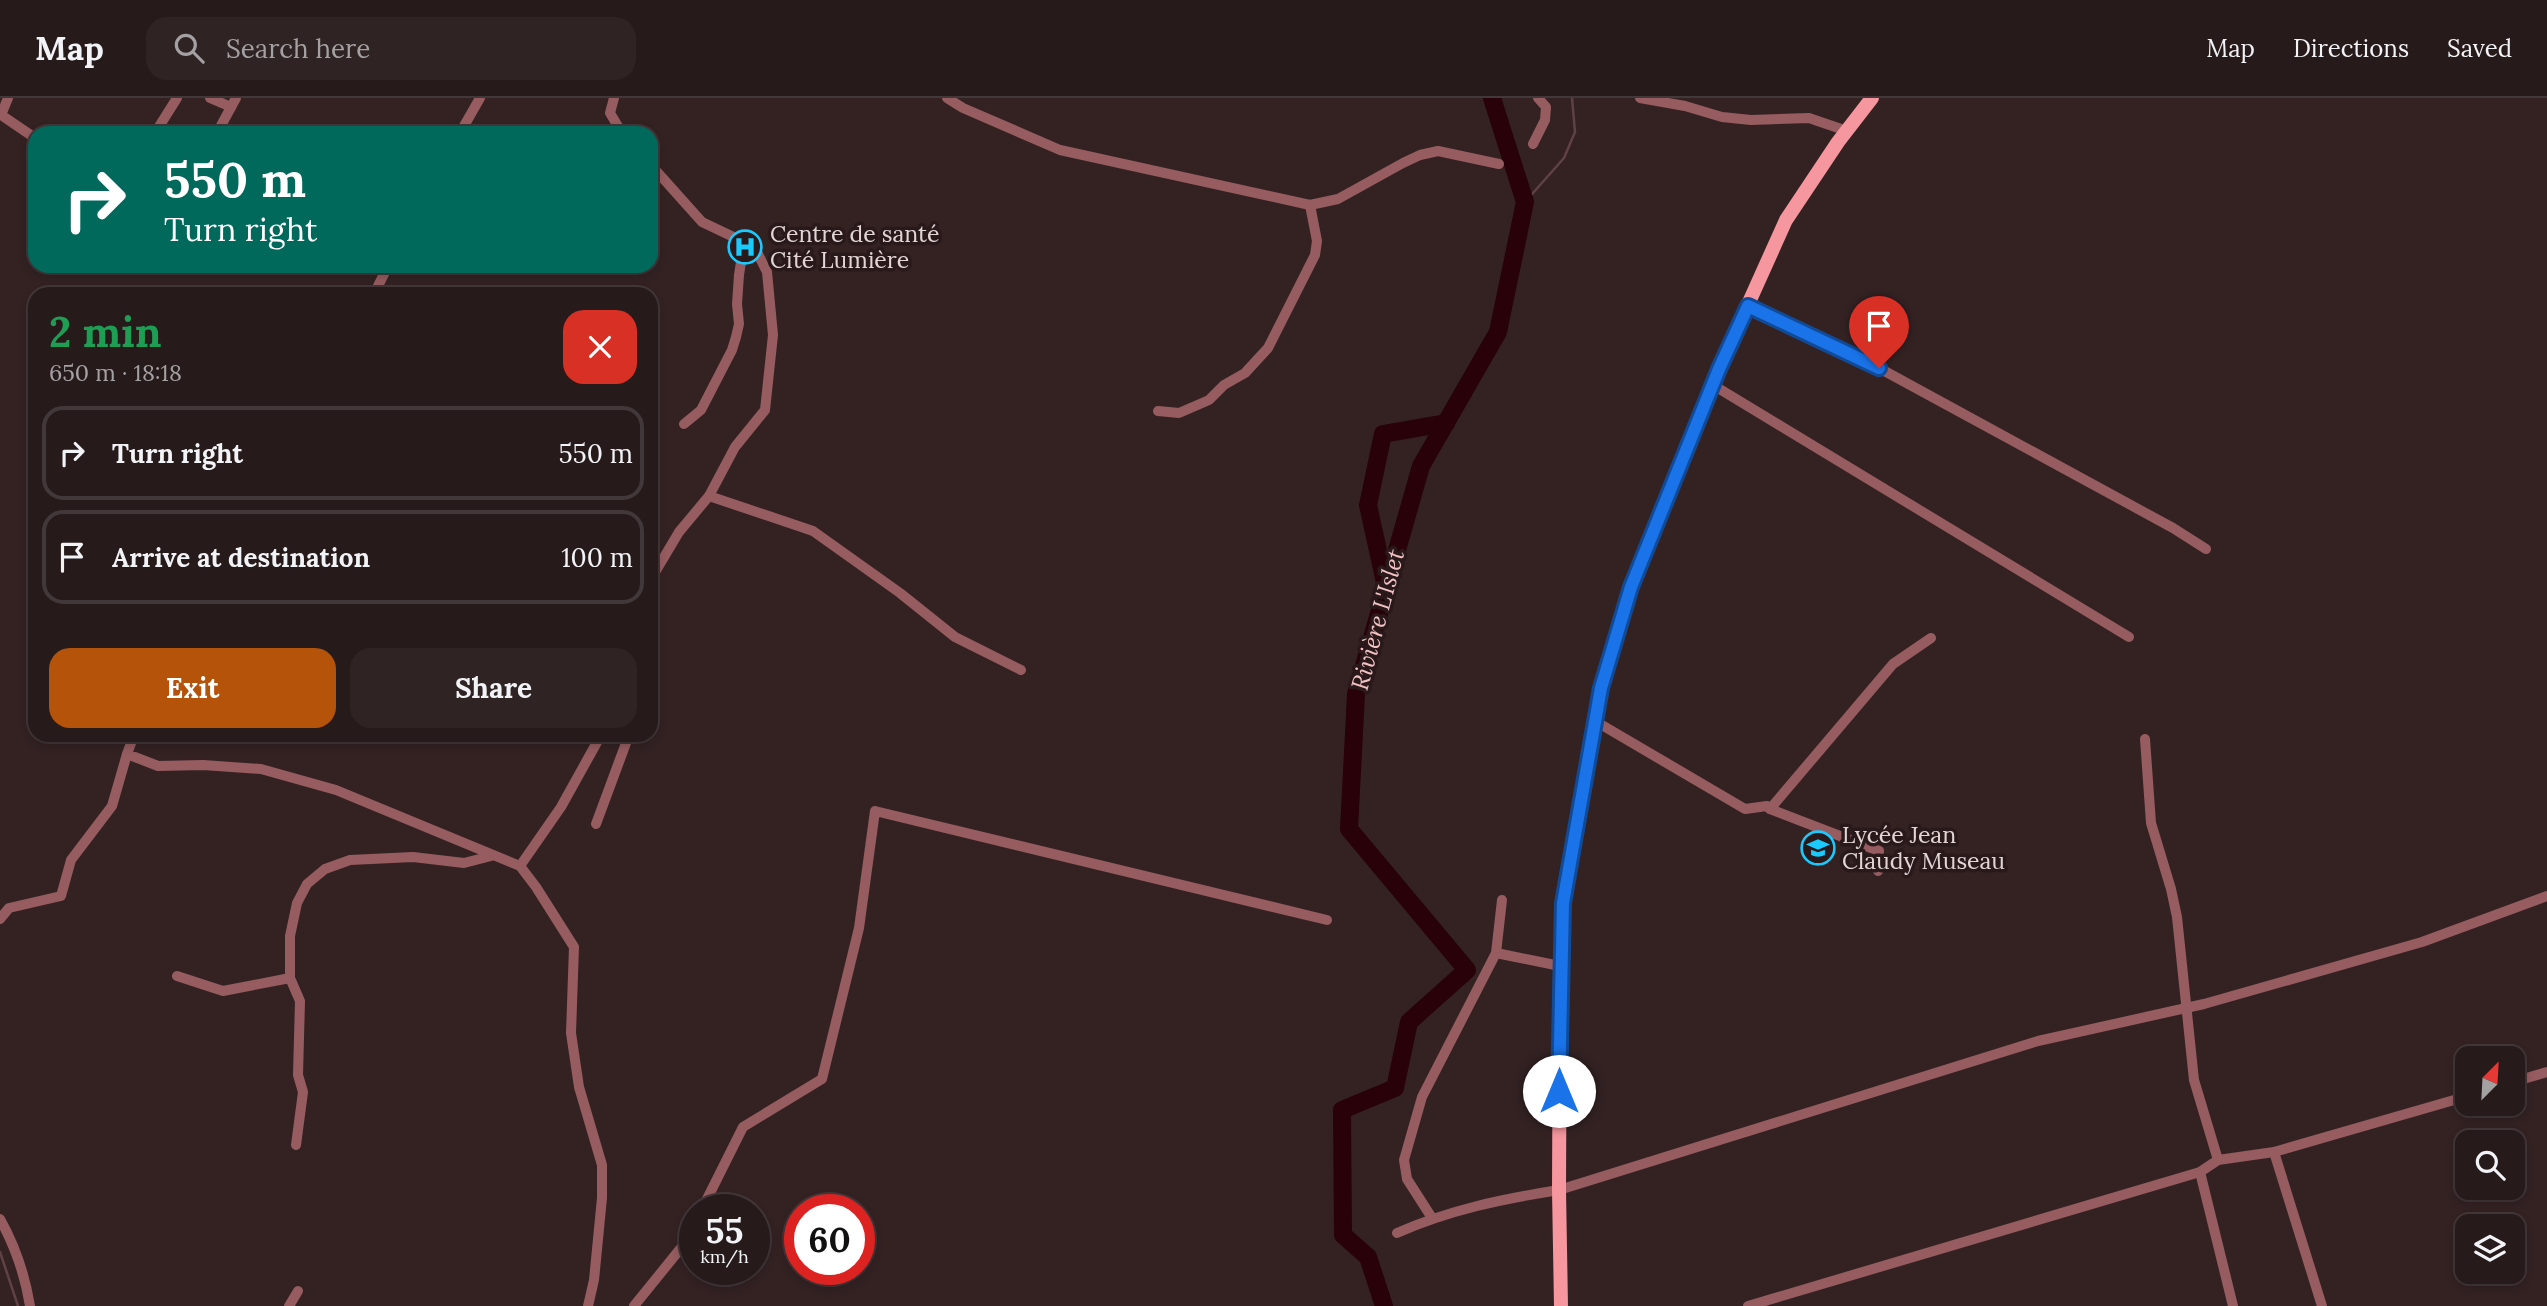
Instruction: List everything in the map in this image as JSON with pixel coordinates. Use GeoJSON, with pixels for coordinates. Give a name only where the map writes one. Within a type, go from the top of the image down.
{"type":"FeatureCollection","features":[{"type":"Feature","properties":{"kind":"main road"},"geometry":{"type":"LineString","coordinates":[[1561,1306],[1560,966],[1563,903],[1601,688],[1631,587],[1713,385],[1786,220],[1872,98]]}},
{"type":"Feature","properties":{"kind":"street"},"geometry":{"type":"LineString","coordinates":[[8,98],[0,116],[28,134]]}},
{"type":"Feature","properties":{"kind":"street"},"geometry":{"type":"LineString","coordinates":[[159,126],[177,98]]}},
{"type":"Feature","properties":{"kind":"street"},"geometry":{"type":"LineString","coordinates":[[209,98],[234,102],[221,126]]}},
{"type":"Feature","properties":{"kind":"street"},"geometry":{"type":"LineString","coordinates":[[464,126],[480,98]]}},
{"type":"Feature","properties":{"kind":"street"},"geometry":{"type":"LineString","coordinates":[[614,98],[610,113],[618,126]]}},
{"type":"Feature","properties":{"kind":"street"},"geometry":{"type":"LineString","coordinates":[[947,98],[963,108],[1060,150],[1310,205],[1338,199],[1403,163],[1438,151],[1499,164]]}},
{"type":"Feature","properties":{"kind":"street"},"geometry":{"type":"LineString","coordinates":[[1534,144],[1545,120],[1546,107],[1538,98]]}},
{"type":"Feature","properties":{"kind":"street"},"geometry":{"type":"LineString","coordinates":[[1640,98],[1685,106],[1722,117],[1751,120],[1809,118],[1847,131]]}},
{"type":"Feature","properties":{"kind":"street"},"geometry":{"type":"LineString","coordinates":[[658,173],[702,222],[756,250],[767,272],[773,335],[765,410],[736,447],[709,496],[679,532],[658,567]]}},
{"type":"Feature","properties":{"kind":"street"},"geometry":{"type":"LineString","coordinates":[[1158,411],[1179,413],[1209,400],[1224,385],[1245,373],[1268,348],[1315,255],[1317,242],[1310,205]]}},
{"type":"Feature","properties":{"kind":"street"},"geometry":{"type":"LineString","coordinates":[[684,424],[701,410],[734,344],[739,324],[738,275],[744,242]]}},
{"type":"Feature","properties":{"kind":"street"},"geometry":{"type":"LineString","coordinates":[[1748,306],[1879,368],[2173,528],[2206,549]]}},
{"type":"Feature","properties":{"kind":"street"},"geometry":{"type":"LineString","coordinates":[[1713,385],[2129,636]]}},
{"type":"Feature","properties":{"kind":"street"},"geometry":{"type":"LineString","coordinates":[[709,496],[813,531],[900,593],[954,637],[1021,670]]}},
{"type":"Feature","properties":{"kind":"street"},"geometry":{"type":"LineString","coordinates":[[1770,809],[1893,664],[1931,638]]}},
{"type":"Feature","properties":{"kind":"street"},"geometry":{"type":"LineString","coordinates":[[1595,722],[1745,808],[1767,806],[1879,851],[1878,871]]}},
{"type":"Feature","properties":{"kind":"street"},"geometry":{"type":"LineString","coordinates":[[2145,739],[2151,823],[2177,917],[2194,1080],[2218,1160]]}},
{"type":"Feature","properties":{"kind":"street"},"geometry":{"type":"LineString","coordinates":[[0,919],[9,908],[61,896],[71,860],[112,807],[131,742]]}},
{"type":"Feature","properties":{"kind":"street"},"geometry":{"type":"LineString","coordinates":[[520,866],[561,807],[597,742]]}},
{"type":"Feature","properties":{"kind":"street"},"geometry":{"type":"LineString","coordinates":[[596,824],[626,742]]}},
{"type":"Feature","properties":{"kind":"street"},"geometry":{"type":"LineString","coordinates":[[127,754],[158,766],[203,765],[261,769],[335,790],[520,866],[574,947],[571,1033],[579,1087],[602,1165],[602,1198],[594,1280],[588,1306]]}},
{"type":"Feature","properties":{"kind":"street"},"geometry":{"type":"LineString","coordinates":[[710,1194],[743,1127],[822,1079],[859,928],[875,811],[1327,920]]}},
{"type":"Feature","properties":{"kind":"street"},"geometry":{"type":"LineString","coordinates":[[296,1145],[303,1092],[298,1075],[300,1002],[290,978],[290,936],[297,903],[307,884],[325,869],[350,860],[413,857],[464,863],[491,856]]}},
{"type":"Feature","properties":{"kind":"street"},"geometry":{"type":"LineString","coordinates":[[1397,1233],[1432,1217],[1499,1199],[1559,1190],[2038,1041],[2186,1007],[2422,942],[2547,896]]}},
{"type":"Feature","properties":{"kind":"street"},"geometry":{"type":"LineString","coordinates":[[1432,1217],[1407,1179],[1404,1160],[1422,1097],[1496,953],[1502,900]]}},
{"type":"Feature","properties":{"kind":"street"},"geometry":{"type":"LineString","coordinates":[[1496,953],[1560,966]]}},
{"type":"Feature","properties":{"kind":"street"},"geometry":{"type":"LineString","coordinates":[[177,976],[223,991],[290,978]]}},
{"type":"Feature","properties":{"kind":"street"},"geometry":{"type":"LineString","coordinates":[[2525,1078],[2547,1072]]}},
{"type":"Feature","properties":{"kind":"street"},"geometry":{"type":"LineString","coordinates":[[1748,1306],[2200,1171],[2218,1160],[2274,1152],[2455,1100]]}},
{"type":"Feature","properties":{"kind":"street"},"geometry":{"type":"LineString","coordinates":[[2274,1152],[2322,1306]]}},
{"type":"Feature","properties":{"kind":"street"},"geometry":{"type":"LineString","coordinates":[[2200,1171],[2233,1306]]}},
{"type":"Feature","properties":{"kind":"street"},"geometry":{"type":"LineString","coordinates":[[0,1219],[13,1243],[30,1306]]}},
{"type":"Feature","properties":{"kind":"street"},"geometry":{"type":"LineString","coordinates":[[634,1306],[679,1249]]}},
{"type":"Feature","properties":{"kind":"street"},"geometry":{"type":"LineString","coordinates":[[289,1306],[298,1291]]}},
{"type":"Feature","properties":{"kind":"waterway","name":"Rivière L'Islet"},"geometry":{"type":"LineString","coordinates":[[1384,1306],[1368,1257],[1343,1235],[1342,1110],[1395,1088],[1409,1022],[1467,970],[1349,829],[1356,694],[1421,466],[1498,332],[1525,202],[1492,98]]}},
{"type":"Feature","properties":{"kind":"waterway"},"geometry":{"type":"LineString","coordinates":[[1525,202],[1564,158],[1575,132],[1572,98]]}},
{"type":"Feature","properties":{"kind":"waterway"},"geometry":{"type":"LineString","coordinates":[[1386,587],[1368,505],[1383,434],[1446,423]]}},
{"type":"Feature","properties":{"kind":"waterway"},"geometry":{"type":"LineString","coordinates":[[0,1252],[18,1306]]}},
{"type":"Feature","properties":{"kind":"place","name":"Centre de santé Cité Lumière"},"geometry":{"type":"Point","coordinates":[745,247]}},
{"type":"Feature","properties":{"kind":"place","name":"Lycée Jean Claudy Museau"},"geometry":{"type":"Point","coordinates":[1818,848]}},
{"type":"Feature","properties":{"kind":"route"},"geometry":{"type":"LineString","coordinates":[[1559,1091],[1563,903],[1601,688],[1631,587],[1719,369],[1748,306],[1879,368]]}}]}
